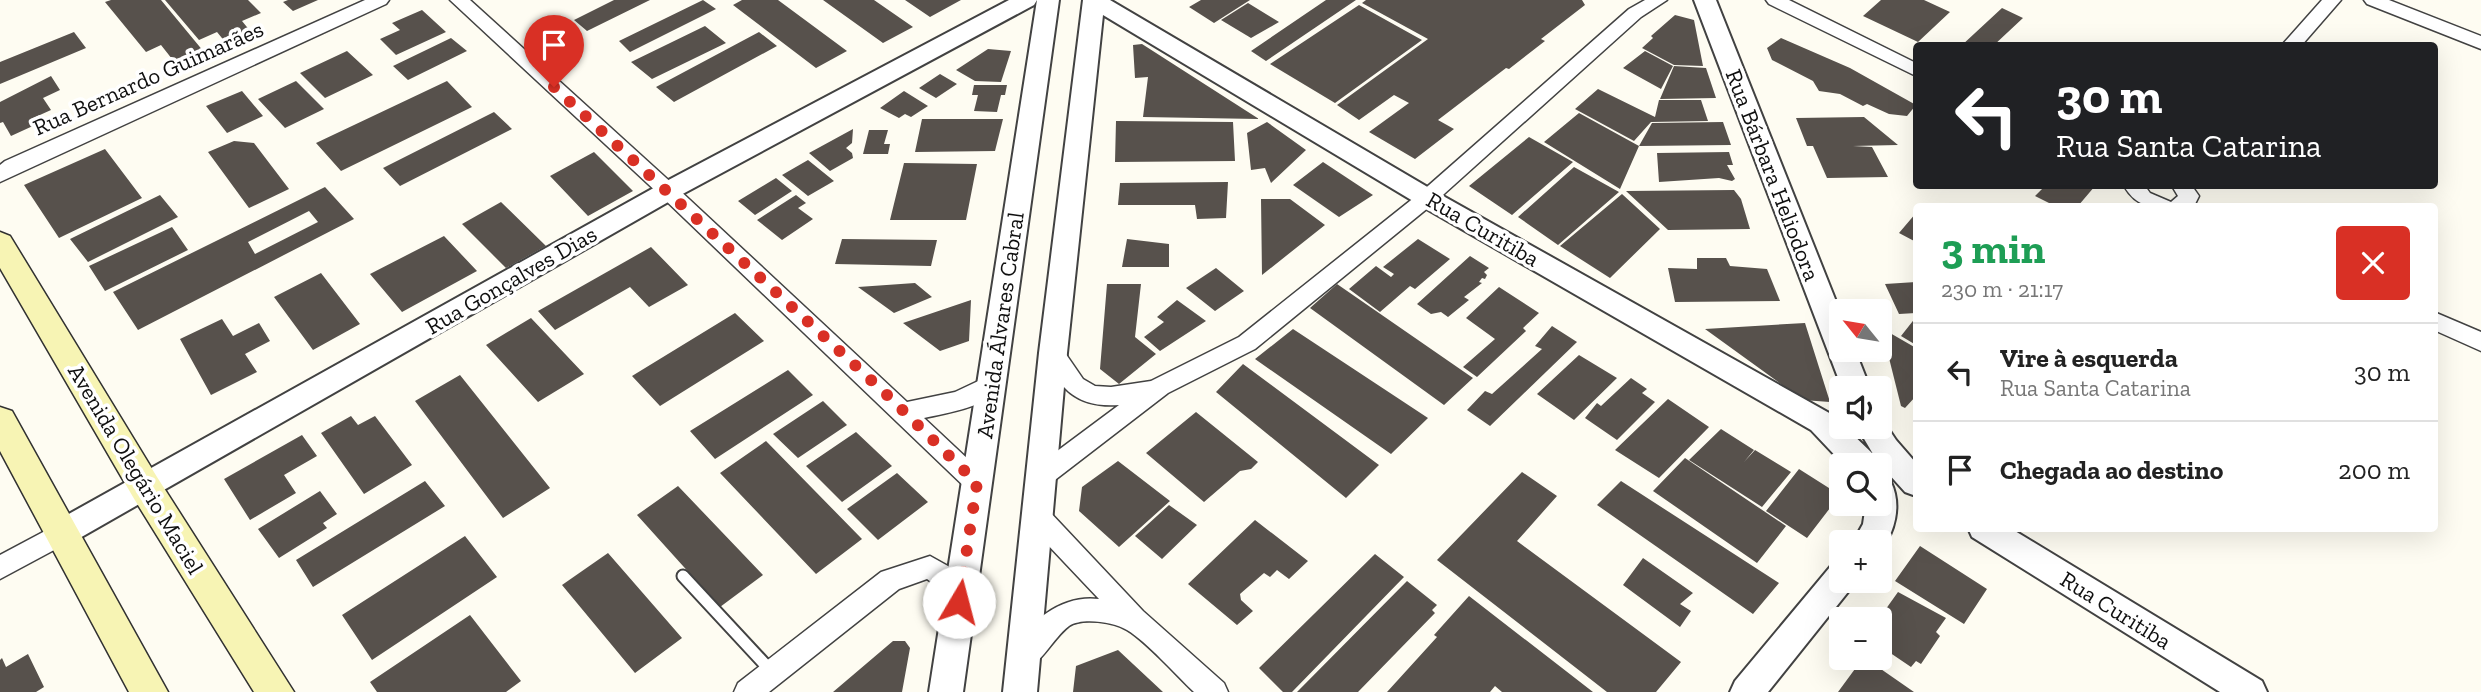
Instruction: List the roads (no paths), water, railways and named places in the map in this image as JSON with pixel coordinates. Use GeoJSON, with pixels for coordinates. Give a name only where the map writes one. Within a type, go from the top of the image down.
{"type":"FeatureCollection","features":[{"type":"Feature","properties":{"kind":"main road","name":"Avenida Olegário Maciel"},"geometry":{"type":"LineString","coordinates":[[0,243],[145,487],[275,692]]}},
{"type":"Feature","properties":{"kind":"main road"},"geometry":{"type":"LineString","coordinates":[[0,420],[60,534],[149,692]]}},
{"type":"Feature","properties":{"kind":"street","name":"Rua Bernardo Guimarães"},"geometry":{"type":"LineString","coordinates":[[4,170],[380,0]]}},
{"type":"Feature","properties":{"kind":"street"},"geometry":{"type":"LineString","coordinates":[[459,0],[668,191],[905,412],[977,483]]}},
{"type":"Feature","properties":{"kind":"street","name":"Rua Gonçalves Dias"},"geometry":{"type":"LineString","coordinates":[[0,568],[668,191],[1026,0]]}},
{"type":"Feature","properties":{"kind":"street","name":"Avenida Álvares Cabral"},"geometry":{"type":"LineString","coordinates":[[946,692],[1048,0]]}},
{"type":"Feature","properties":{"kind":"street"},"geometry":{"type":"LineString","coordinates":[[1020,692],[1053,353],[1094,0]]}},
{"type":"Feature","properties":{"kind":"street","name":"Rua Curitiba"},"geometry":{"type":"LineString","coordinates":[[1094,0],[1427,198],[1821,422],[1852,453]]}},
{"type":"Feature","properties":{"kind":"street"},"geometry":{"type":"LineString","coordinates":[[1042,476],[1160,387],[1247,342],[1427,198],[1635,13],[1658,0]]}},
{"type":"Feature","properties":{"kind":"street","name":"Rua Bárbara Heliodora"},"geometry":{"type":"LineString","coordinates":[[1705,0],[1829,319]]}},
{"type":"Feature","properties":{"kind":"street"},"geometry":{"type":"LineString","coordinates":[[1775,0],[1913,69]]}},
{"type":"Feature","properties":{"kind":"street"},"geometry":{"type":"LineString","coordinates":[[2294,42],[2332,0]]}},
{"type":"Feature","properties":{"kind":"street"},"geometry":{"type":"LineString","coordinates":[[2373,0],[2481,43]]}},
{"type":"Feature","properties":{"kind":"street"},"geometry":{"type":"LineString","coordinates":[[2136,189],[2151,203]]}},
{"type":"Feature","properties":{"kind":"street"},"geometry":{"type":"LineString","coordinates":[[2438,322],[2481,342]]}},
{"type":"Feature","properties":{"kind":"street"},"geometry":{"type":"LineString","coordinates":[[1053,353],[1075,386],[1097,394],[1121,398],[1160,387]]}},
{"type":"Feature","properties":{"kind":"street"},"geometry":{"type":"LineString","coordinates":[[905,412],[951,404],[977,394],[991,384]]}},
{"type":"Feature","properties":{"kind":"street"},"geometry":{"type":"LineString","coordinates":[[1821,422],[1829,424]]}},
{"type":"Feature","properties":{"kind":"street"},"geometry":{"type":"LineString","coordinates":[[1879,439],[1913,481]]}},
{"type":"Feature","properties":{"kind":"street"},"geometry":{"type":"LineString","coordinates":[[1038,517],[1134,619],[1214,692]]}},
{"type":"Feature","properties":{"kind":"street","name":"Rua Curitiba"},"geometry":{"type":"LineString","coordinates":[[1990,532],[2250,692]]}},
{"type":"Feature","properties":{"kind":"street"},"geometry":{"type":"LineString","coordinates":[[748,692],[890,580],[930,567],[946,578],[956,624]]}},
{"type":"Feature","properties":{"kind":"street"},"geometry":{"type":"LineString","coordinates":[[1747,692],[1829,592]]}},
{"type":"Feature","properties":{"kind":"street"},"geometry":{"type":"LineString","coordinates":[[1023,658],[1056,619],[1073,611],[1093,608],[1134,619]]}},
{"type":"Feature","properties":{"kind":"lane"},"geometry":{"type":"LineString","coordinates":[[683,576],[773,673]]}}]}
